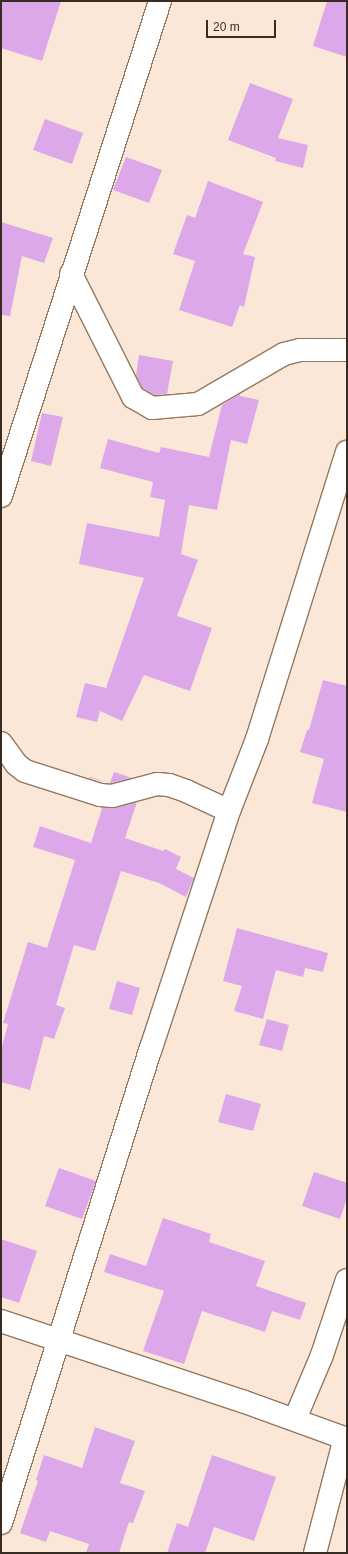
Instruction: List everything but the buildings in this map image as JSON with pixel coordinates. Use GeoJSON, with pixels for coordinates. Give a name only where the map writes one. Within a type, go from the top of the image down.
{"type":"FeatureCollection","features":[{"type":"Feature","properties":{"kind":"street"},"geometry":{"type":"LineString","coordinates":[[1,496],[71,274],[160,1]]}},
{"type":"Feature","properties":{"kind":"street"},"geometry":{"type":"LineString","coordinates":[[71,274],[133,397],[152,408],[198,404],[284,354],[300,350],[347,350]]}},
{"type":"Feature","properties":{"kind":"street"},"geometry":{"type":"LineString","coordinates":[[1,1523],[151,1048],[229,811],[257,740],[347,452]]}},
{"type":"Feature","properties":{"kind":"street"},"geometry":{"type":"LineString","coordinates":[[1,743],[16,764],[25,771],[100,795],[112,796],[157,784],[186,791],[229,811]]}},
{"type":"Feature","properties":{"kind":"street"},"geometry":{"type":"LineString","coordinates":[[295,1419],[322,1355],[347,1280]]}},
{"type":"Feature","properties":{"kind":"street"},"geometry":{"type":"LineString","coordinates":[[1,1321],[295,1419],[346,1438],[315,1553]]}}]}
